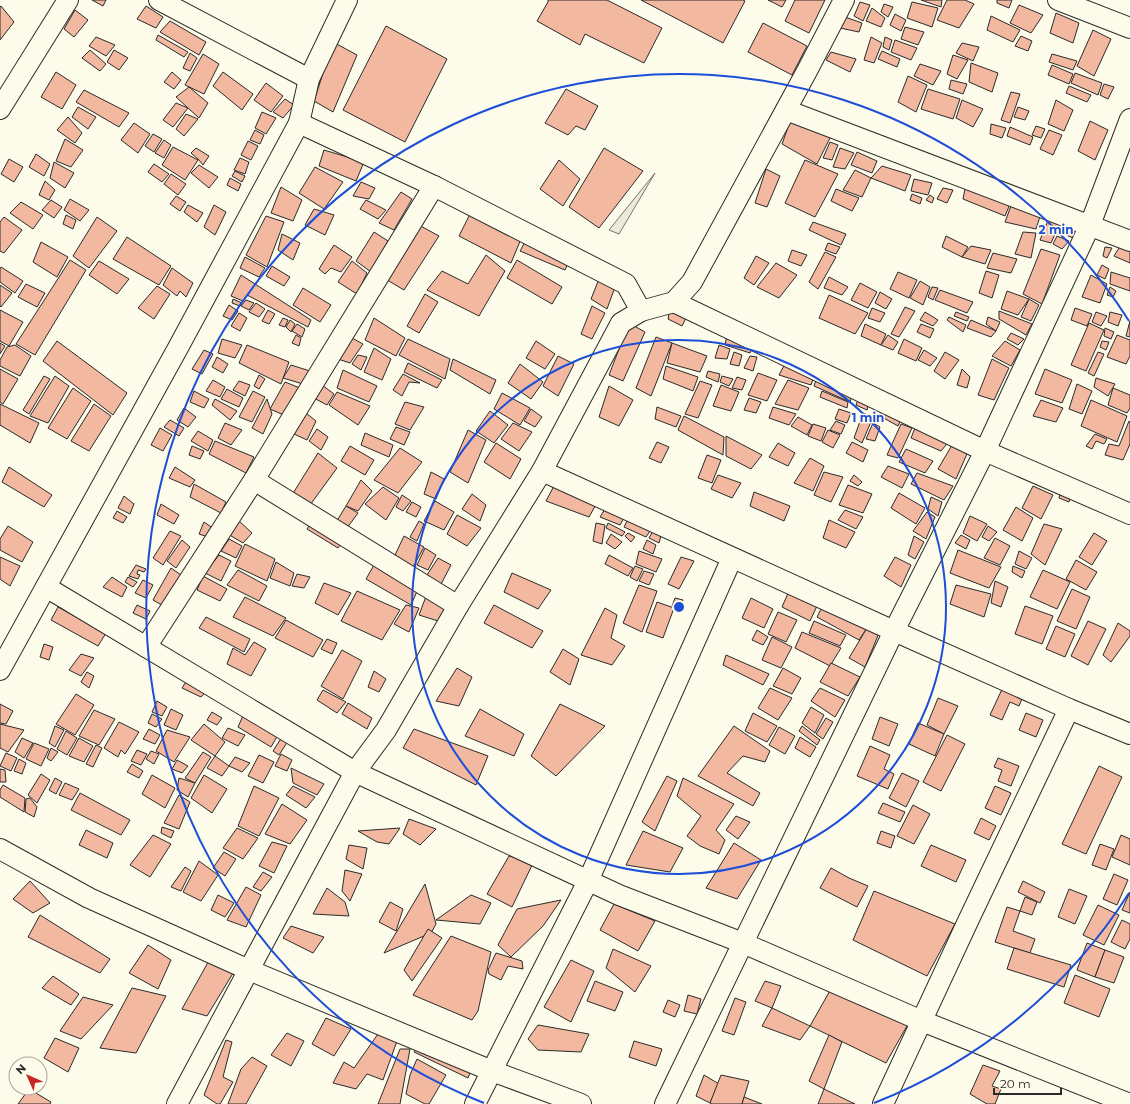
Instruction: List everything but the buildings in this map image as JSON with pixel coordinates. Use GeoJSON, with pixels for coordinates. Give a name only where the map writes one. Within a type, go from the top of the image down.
{"type":"FeatureCollection","features":[{"type":"Feature","properties":{"kind":"street"},"geometry":{"type":"LineString","coordinates":[[0,109],[68,0]]}},
{"type":"Feature","properties":{"kind":"street"},"geometry":{"type":"LineString","coordinates":[[159,0],[309,79]]}},
{"type":"Feature","properties":{"kind":"street"},"geometry":{"type":"LineString","coordinates":[[0,670],[179,346],[299,123],[309,79],[347,0]]}},
{"type":"Feature","properties":{"kind":"street"},"geometry":{"type":"LineString","coordinates":[[177,1104],[356,772],[386,730],[458,606],[542,471],[620,323],[641,311],[674,302],[692,282],[844,0]]}},
{"type":"Feature","properties":{"kind":"street"},"geometry":{"type":"LineString","coordinates":[[1058,0],[1130,28]]}},
{"type":"Feature","properties":{"kind":"street"},"geometry":{"type":"LineString","coordinates":[[786,110],[1130,241]]}},
{"type":"Feature","properties":{"kind":"street"},"geometry":{"type":"LineString","coordinates":[[665,1104],[894,631],[985,451],[1090,225],[1130,119]]}},
{"type":"Feature","properties":{"kind":"street"},"geometry":{"type":"LineString","coordinates":[[299,123],[434,186],[626,284],[641,311]]}},
{"type":"Feature","properties":{"kind":"street"},"geometry":{"type":"LineString","coordinates":[[146,647],[254,480],[434,186]]}},
{"type":"Feature","properties":{"kind":"street"},"geometry":{"type":"LineString","coordinates":[[674,302],[985,451],[1130,514]]}},
{"type":"Feature","properties":{"kind":"street"},"geometry":{"type":"LineString","coordinates":[[542,471],[894,631],[1069,709],[1130,734]]}},
{"type":"Feature","properties":{"kind":"street"},"geometry":{"type":"LineString","coordinates":[[254,480],[458,606]]}},
{"type":"Feature","properties":{"kind":"street"},"geometry":{"type":"LineString","coordinates":[[475,1104],[588,881],[732,558]]}},
{"type":"Feature","properties":{"kind":"street"},"geometry":{"type":"LineString","coordinates":[[46,587],[356,772],[619,895],[743,943],[922,1021],[1130,1104]]}},
{"type":"Feature","properties":{"kind":"street"},"geometry":{"type":"LineString","coordinates":[[883,1104],[975,904],[1069,709]]}},
{"type":"Feature","properties":{"kind":"street"},"geometry":{"type":"LineString","coordinates":[[0,849],[89,898],[249,970],[492,1071],[581,1104]]}},
{"type":"Feature","properties":{"kind":"shaded area"},"geometry":{"type":"Polygon","coordinates":[[[655,173],[619,234],[609,230],[655,173]]]}}]}
